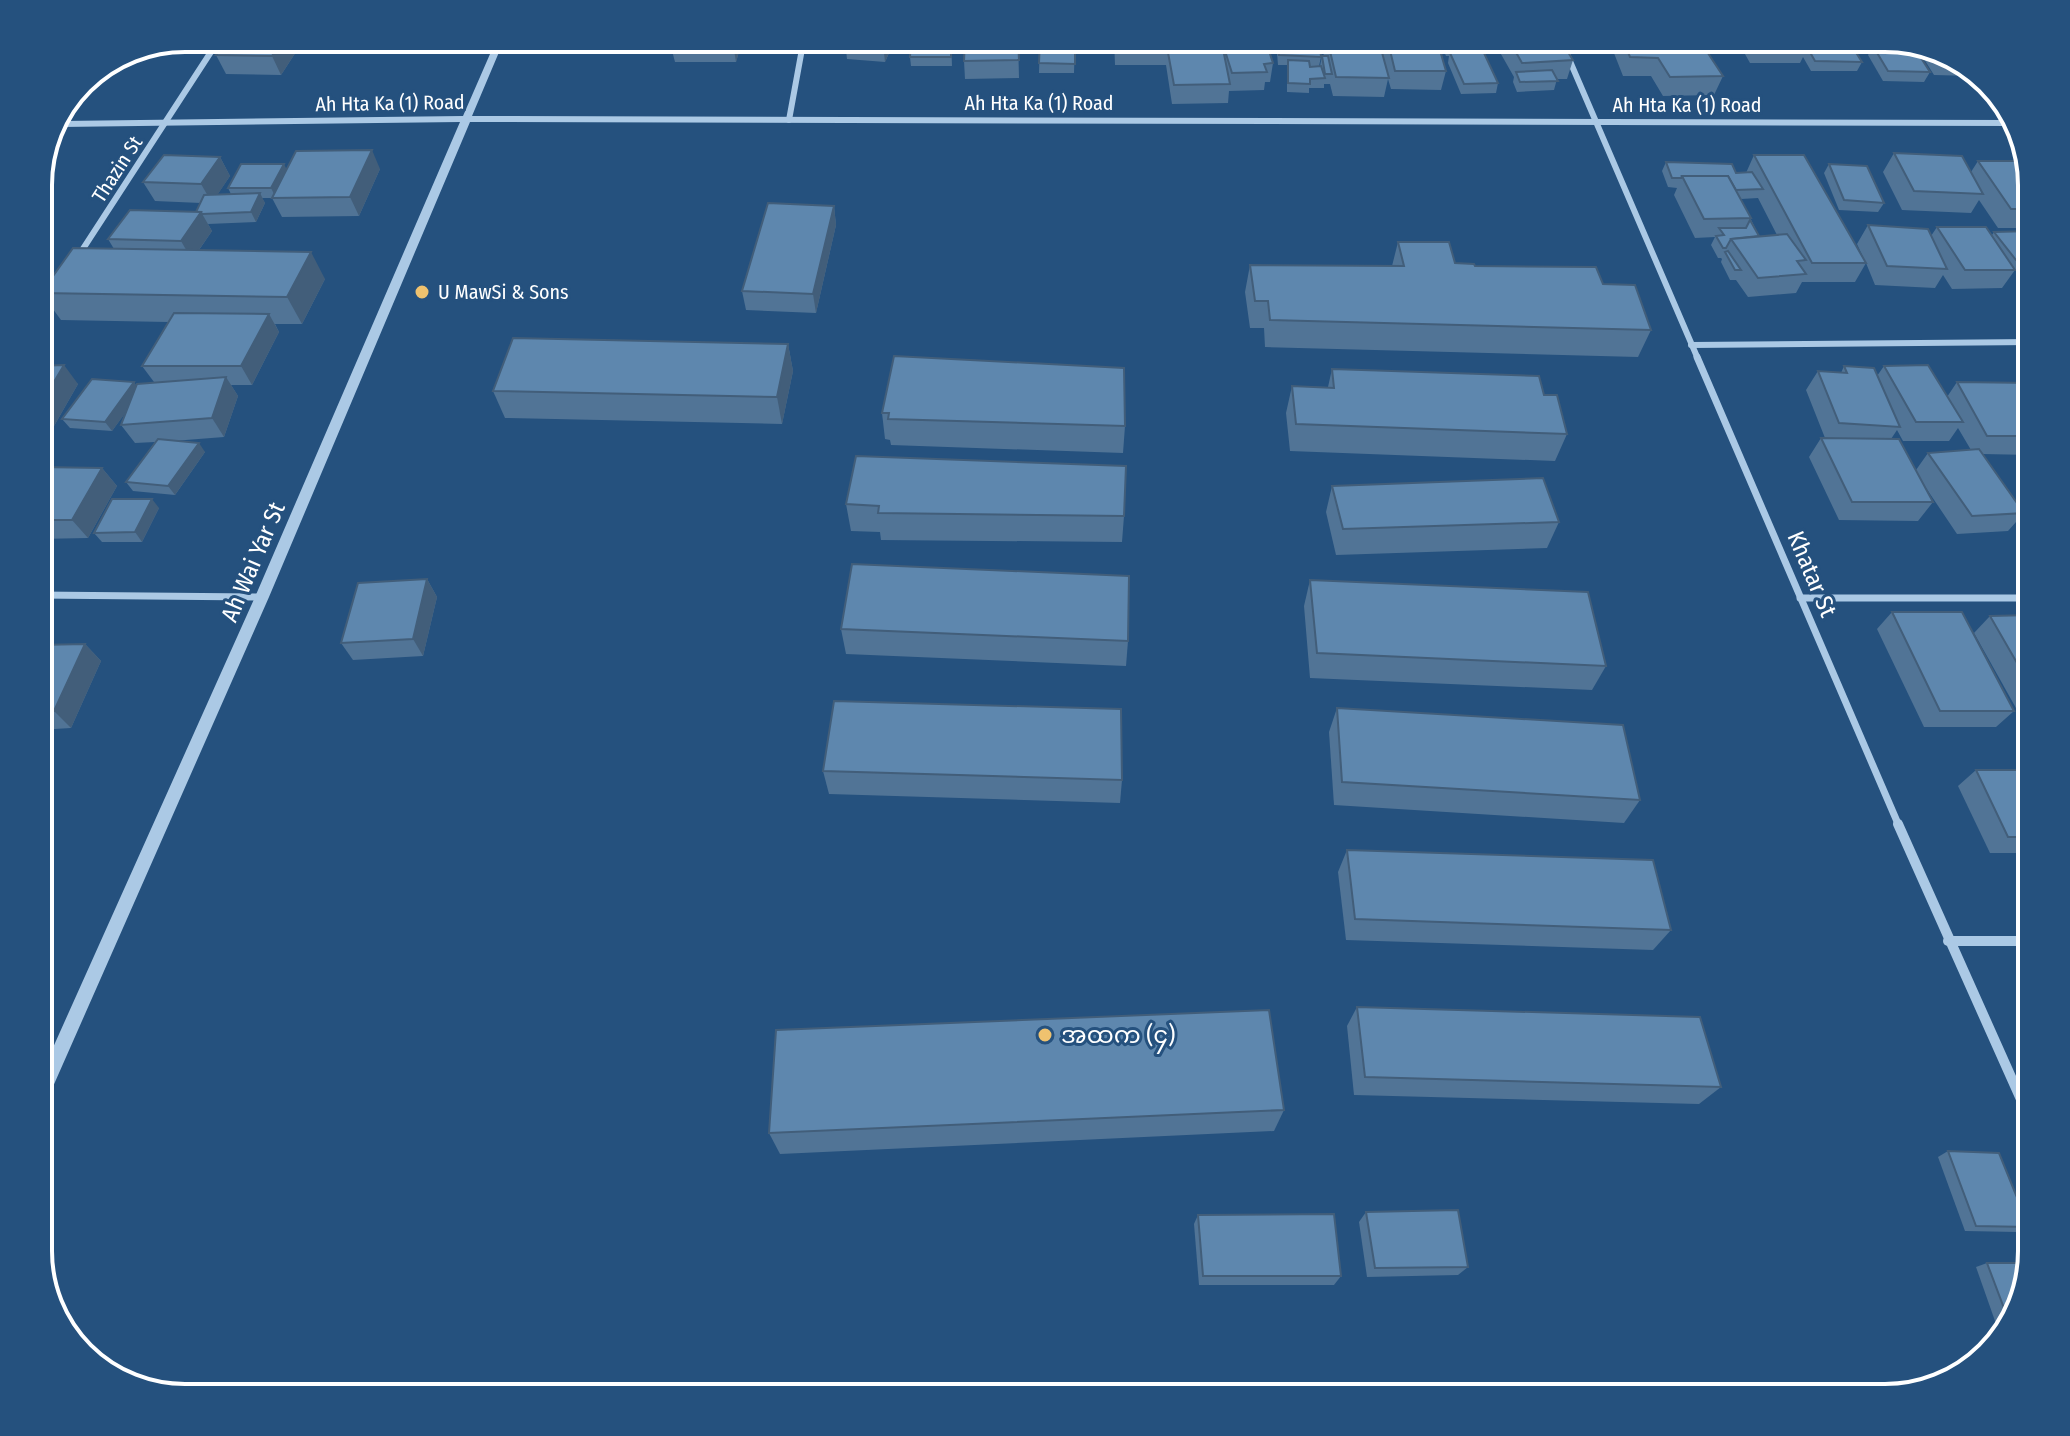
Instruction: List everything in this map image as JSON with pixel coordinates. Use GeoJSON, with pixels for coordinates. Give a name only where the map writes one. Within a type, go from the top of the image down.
{"type":"FeatureCollection","features":[{"type":"Feature","properties":{"kind":"street","name":"Thazin St"},"geometry":{"type":"LineString","coordinates":[[72,265],[211,52]]}},
{"type":"Feature","properties":{"kind":"street","name":"Ah Wai Yar St"},"geometry":{"type":"LineString","coordinates":[[52,1070],[262,597],[495,52]]}},
{"type":"Feature","properties":{"kind":"street"},"geometry":{"type":"LineString","coordinates":[[789,120],[801,52]]}},
{"type":"Feature","properties":{"kind":"street","name":"Khatar St"},"geometry":{"type":"LineString","coordinates":[[1566,52],[1948,941],[2018,1094]]}},
{"type":"Feature","properties":{"kind":"street","name":"Ah Hta Ka (1) Road"},"geometry":{"type":"LineString","coordinates":[[67,124],[464,119],[2002,123]]}},
{"type":"Feature","properties":{"kind":"street"},"geometry":{"type":"LineString","coordinates":[[52,296],[55,291]]}},
{"type":"Feature","properties":{"kind":"street"},"geometry":{"type":"LineString","coordinates":[[1691,345],[2018,342]]}},
{"type":"Feature","properties":{"kind":"street"},"geometry":{"type":"LineString","coordinates":[[52,595],[262,597]]}},
{"type":"Feature","properties":{"kind":"street"},"geometry":{"type":"LineString","coordinates":[[1800,598],[2018,598]]}},
{"type":"Feature","properties":{"kind":"street"},"geometry":{"type":"LineString","coordinates":[[1948,941],[2018,941]]}},
{"type":"Feature","properties":{"kind":"building"},"geometry":{"type":"Polygon","coordinates":[[[218,52],[275,52],[272,56],[216,55],[218,52]]]}},
{"type":"Feature","properties":{"kind":"building"},"geometry":{"type":"Polygon","coordinates":[[[910,52],[951,52],[951,57],[910,57],[910,52]]]}},
{"type":"Feature","properties":{"kind":"building"},"geometry":{"type":"Polygon","coordinates":[[[964,52],[1019,52],[1019,60],[964,61],[964,52]]]}},
{"type":"Feature","properties":{"kind":"building"},"geometry":{"type":"Polygon","coordinates":[[[1039,52],[1075,52],[1075,64],[1039,63],[1039,52]]]}},
{"type":"Feature","properties":{"kind":"building"},"geometry":{"type":"Polygon","coordinates":[[[1168,52],[1269,52],[1273,63],[1264,64],[1267,72],[1232,73],[1224,54],[1230,84],[1174,85],[1168,52]]]}},
{"type":"Feature","properties":{"kind":"building"},"geometry":{"type":"Polygon","coordinates":[[[1279,52],[1320,52],[1321,57],[1279,55],[1279,52]]]}},
{"type":"Feature","properties":{"kind":"building"},"geometry":{"type":"Polygon","coordinates":[[[1330,52],[1382,52],[1389,78],[1336,77],[1330,52]]]}},
{"type":"Feature","properties":{"kind":"building"},"geometry":{"type":"Polygon","coordinates":[[[1390,52],[1440,52],[1446,71],[1395,71],[1390,52]]]}},
{"type":"Feature","properties":{"kind":"building"},"geometry":{"type":"Polygon","coordinates":[[[1516,52],[1568,52],[1573,60],[1522,63],[1516,52]]]}},
{"type":"Feature","properties":{"kind":"building"},"geometry":{"type":"Polygon","coordinates":[[[1628,52],[1707,52],[1723,76],[1670,77],[1658,58],[1630,57],[1628,52]]]}},
{"type":"Feature","properties":{"kind":"building"},"geometry":{"type":"Polygon","coordinates":[[[1810,52],[1856,52],[1862,62],[1815,61],[1810,52]]]}},
{"type":"Feature","properties":{"kind":"building"},"geometry":{"type":"Polygon","coordinates":[[[1877,52],[1921,58],[1930,72],[1888,71],[1877,52]]]}},
{"type":"Feature","properties":{"kind":"building"},"geometry":{"type":"Polygon","coordinates":[[[1450,53],[1484,53],[1498,83],[1464,84],[1450,53]]]}},
{"type":"Feature","properties":{"kind":"building"},"geometry":{"type":"Polygon","coordinates":[[[1322,56],[1328,56],[1332,74],[1325,74],[1322,56]]]}},
{"type":"Feature","properties":{"kind":"building"},"geometry":{"type":"Polygon","coordinates":[[[1288,60],[1309,61],[1310,67],[1321,66],[1325,78],[1310,79],[1310,84],[1288,83],[1288,60]]]}},
{"type":"Feature","properties":{"kind":"building"},"geometry":{"type":"Polygon","coordinates":[[[1552,70],[1558,81],[1520,82],[1516,72],[1552,70]]]}},
{"type":"Feature","properties":{"kind":"building"},"geometry":{"type":"Polygon","coordinates":[[[372,150],[350,197],[272,198],[296,151],[372,150]]]}},
{"type":"Feature","properties":{"kind":"building"},"geometry":{"type":"Polygon","coordinates":[[[1894,153],[1962,156],[1983,194],[1914,191],[1894,153]]]}},
{"type":"Feature","properties":{"kind":"building"},"geometry":{"type":"Polygon","coordinates":[[[164,155],[220,157],[201,184],[143,182],[164,155]]]}},
{"type":"Feature","properties":{"kind":"building"},"geometry":{"type":"Polygon","coordinates":[[[1754,155],[1804,155],[1866,263],[1812,263],[1754,155]]]}},
{"type":"Feature","properties":{"kind":"building"},"geometry":{"type":"Polygon","coordinates":[[[1978,161],[2015,161],[2018,209],[2011,209],[1978,161]]]}},
{"type":"Feature","properties":{"kind":"building"},"geometry":{"type":"Polygon","coordinates":[[[1666,162],[1732,164],[1736,173],[1752,172],[1763,189],[1736,190],[1728,176],[1672,178],[1666,162]]]}},
{"type":"Feature","properties":{"kind":"building"},"geometry":{"type":"Polygon","coordinates":[[[241,164],[284,164],[271,188],[228,188],[241,164]]]}},
{"type":"Feature","properties":{"kind":"building"},"geometry":{"type":"Polygon","coordinates":[[[1829,164],[1867,166],[1884,203],[1844,200],[1829,164]]]}},
{"type":"Feature","properties":{"kind":"building"},"geometry":{"type":"Polygon","coordinates":[[[1682,176],[1728,176],[1751,218],[1704,219],[1682,176]]]}},
{"type":"Feature","properties":{"kind":"building"},"geometry":{"type":"Polygon","coordinates":[[[260,193],[251,212],[196,212],[204,195],[260,193]]]}},
{"type":"Feature","properties":{"kind":"building"},"geometry":{"type":"Polygon","coordinates":[[[768,203],[834,206],[813,294],[742,291],[768,203]]]}},
{"type":"Feature","properties":{"kind":"building"},"geometry":{"type":"Polygon","coordinates":[[[130,210],[201,212],[181,241],[108,239],[130,210]]]}},
{"type":"Feature","properties":{"kind":"building"},"geometry":{"type":"Polygon","coordinates":[[[1750,220],[1759,236],[1731,239],[1723,248],[1716,236],[1724,235],[1719,228],[1746,228],[1750,220]]]}},
{"type":"Feature","properties":{"kind":"building"},"geometry":{"type":"Polygon","coordinates":[[[1868,225],[1928,229],[1947,269],[1887,266],[1868,225]]]}},
{"type":"Feature","properties":{"kind":"building"},"geometry":{"type":"Polygon","coordinates":[[[1937,227],[1986,227],[2015,270],[1965,270],[1937,227]]]}},
{"type":"Feature","properties":{"kind":"building"},"geometry":{"type":"Polygon","coordinates":[[[2018,231],[2018,260],[2016,260],[1994,232],[2018,231]]]}},
{"type":"Feature","properties":{"kind":"building"},"geometry":{"type":"Polygon","coordinates":[[[1787,234],[1806,260],[1797,261],[1806,274],[1758,278],[1731,239],[1787,234]]]}},
{"type":"Feature","properties":{"kind":"building"},"geometry":{"type":"Polygon","coordinates":[[[1398,242],[1449,242],[1455,263],[1475,266],[1596,267],[1603,284],[1635,285],[1651,330],[1270,320],[1268,301],[1255,301],[1250,265],[1404,266],[1398,242]]]}},
{"type":"Feature","properties":{"kind":"building"},"geometry":{"type":"Polygon","coordinates":[[[73,248],[311,252],[287,297],[52,293],[52,278],[73,248]]]}},
{"type":"Feature","properties":{"kind":"building"},"geometry":{"type":"Polygon","coordinates":[[[1728,251],[1741,270],[1735,270],[1725,252],[1728,251]]]}},
{"type":"Feature","properties":{"kind":"building"},"geometry":{"type":"Polygon","coordinates":[[[174,313],[269,314],[241,366],[142,366],[174,313]]]}},
{"type":"Feature","properties":{"kind":"building"},"geometry":{"type":"Polygon","coordinates":[[[513,338],[788,344],[777,397],[493,391],[513,338]]]}},
{"type":"Feature","properties":{"kind":"building"},"geometry":{"type":"Polygon","coordinates":[[[894,356],[1124,368],[1125,426],[888,419],[889,413],[882,413],[894,356]]]}},
{"type":"Feature","properties":{"kind":"building"},"geometry":{"type":"Polygon","coordinates":[[[52,365],[64,365],[52,385],[52,365]]]}},
{"type":"Feature","properties":{"kind":"building"},"geometry":{"type":"Polygon","coordinates":[[[1928,365],[1963,422],[1916,422],[1884,366],[1928,365]]]}},
{"type":"Feature","properties":{"kind":"building"},"geometry":{"type":"Polygon","coordinates":[[[1844,366],[1874,368],[1900,427],[1839,423],[1818,371],[1847,373],[1844,366]]]}},
{"type":"Feature","properties":{"kind":"building"},"geometry":{"type":"Polygon","coordinates":[[[1332,369],[1539,376],[1544,395],[1557,395],[1567,434],[1296,424],[1292,386],[1334,388],[1332,369]]]}},
{"type":"Feature","properties":{"kind":"building"},"geometry":{"type":"Polygon","coordinates":[[[226,377],[212,418],[121,425],[137,384],[226,377]]]}},
{"type":"Feature","properties":{"kind":"building"},"geometry":{"type":"Polygon","coordinates":[[[92,379],[134,382],[105,422],[62,419],[92,379]]]}},
{"type":"Feature","properties":{"kind":"building"},"geometry":{"type":"Polygon","coordinates":[[[1957,382],[2018,383],[2018,436],[1987,436],[1957,382]]]}},
{"type":"Feature","properties":{"kind":"building"},"geometry":{"type":"Polygon","coordinates":[[[1821,438],[1899,439],[1933,502],[1852,502],[1821,438]]]}},
{"type":"Feature","properties":{"kind":"building"},"geometry":{"type":"Polygon","coordinates":[[[158,439],[199,443],[168,486],[126,482],[158,439]]]}},
{"type":"Feature","properties":{"kind":"building"},"geometry":{"type":"Polygon","coordinates":[[[1979,449],[2018,504],[2018,513],[1972,516],[1928,453],[1979,449]]]}},
{"type":"Feature","properties":{"kind":"building"},"geometry":{"type":"Polygon","coordinates":[[[856,456],[1126,466],[1124,516],[878,513],[879,506],[846,504],[856,456]]]}},
{"type":"Feature","properties":{"kind":"building"},"geometry":{"type":"Polygon","coordinates":[[[52,467],[102,468],[72,520],[52,520],[52,467]]]}},
{"type":"Feature","properties":{"kind":"building"},"geometry":{"type":"Polygon","coordinates":[[[1543,478],[1559,522],[1343,529],[1332,486],[1543,478]]]}},
{"type":"Feature","properties":{"kind":"building"},"geometry":{"type":"Polygon","coordinates":[[[112,499],[152,499],[135,532],[94,533],[112,499]]]}},
{"type":"Feature","properties":{"kind":"building"},"geometry":{"type":"Polygon","coordinates":[[[852,564],[1129,576],[1128,641],[841,629],[852,564]]]}},
{"type":"Feature","properties":{"kind":"building"},"geometry":{"type":"Polygon","coordinates":[[[427,579],[413,639],[341,643],[358,583],[427,579]]]}},
{"type":"Feature","properties":{"kind":"building"},"geometry":{"type":"Polygon","coordinates":[[[1310,580],[1588,592],[1606,666],[1317,653],[1310,580]]]}},
{"type":"Feature","properties":{"kind":"building"},"geometry":{"type":"Polygon","coordinates":[[[1892,612],[1962,612],[2014,711],[1940,711],[1892,612]]]}},
{"type":"Feature","properties":{"kind":"building"},"geometry":{"type":"Polygon","coordinates":[[[2018,615],[2018,665],[1990,616],[2018,615]]]}},
{"type":"Feature","properties":{"kind":"building"},"geometry":{"type":"Polygon","coordinates":[[[85,644],[52,711],[52,645],[85,644]]]}},
{"type":"Feature","properties":{"kind":"building"},"geometry":{"type":"Polygon","coordinates":[[[834,701],[1121,709],[1122,780],[823,771],[834,701]]]}},
{"type":"Feature","properties":{"kind":"building"},"geometry":{"type":"Polygon","coordinates":[[[1337,708],[1623,725],[1640,800],[1342,782],[1337,708]]]}},
{"type":"Feature","properties":{"kind":"building"},"geometry":{"type":"Polygon","coordinates":[[[1976,770],[2018,770],[2018,837],[2008,837],[1976,770]]]}},
{"type":"Feature","properties":{"kind":"building"},"geometry":{"type":"Polygon","coordinates":[[[1347,850],[1653,860],[1671,930],[1355,919],[1347,850]]]}},
{"type":"Feature","properties":{"kind":"building"},"geometry":{"type":"Polygon","coordinates":[[[1357,1007],[1700,1017],[1721,1087],[1365,1077],[1357,1007]]]}},
{"type":"Feature","properties":{"kind":"building"},"geometry":{"type":"Polygon","coordinates":[[[1269,1010],[1284,1110],[769,1133],[776,1030],[1269,1010]]]}},
{"type":"Feature","properties":{"kind":"building"},"geometry":{"type":"Polygon","coordinates":[[[1948,1151],[1999,1153],[2018,1200],[2018,1227],[1976,1226],[1948,1151]]]}},
{"type":"Feature","properties":{"kind":"building"},"geometry":{"type":"Polygon","coordinates":[[[1458,1210],[1468,1267],[1375,1268],[1366,1212],[1458,1210]]]}},
{"type":"Feature","properties":{"kind":"building"},"geometry":{"type":"Polygon","coordinates":[[[1334,1214],[1341,1276],[1203,1276],[1198,1215],[1334,1214]]]}},
{"type":"Feature","properties":{"kind":"building"},"geometry":{"type":"Polygon","coordinates":[[[1987,1263],[2017,1263],[2004,1309],[1987,1263]]]}},
{"type":"Feature","properties":{"kind":"place","name":"U MawSi & Sons"},"geometry":{"type":"Point","coordinates":[422,292]}},
{"type":"Feature","properties":{"kind":"place","name":"အထက (၄)"},"geometry":{"type":"Point","coordinates":[1045,1035]}}]}
